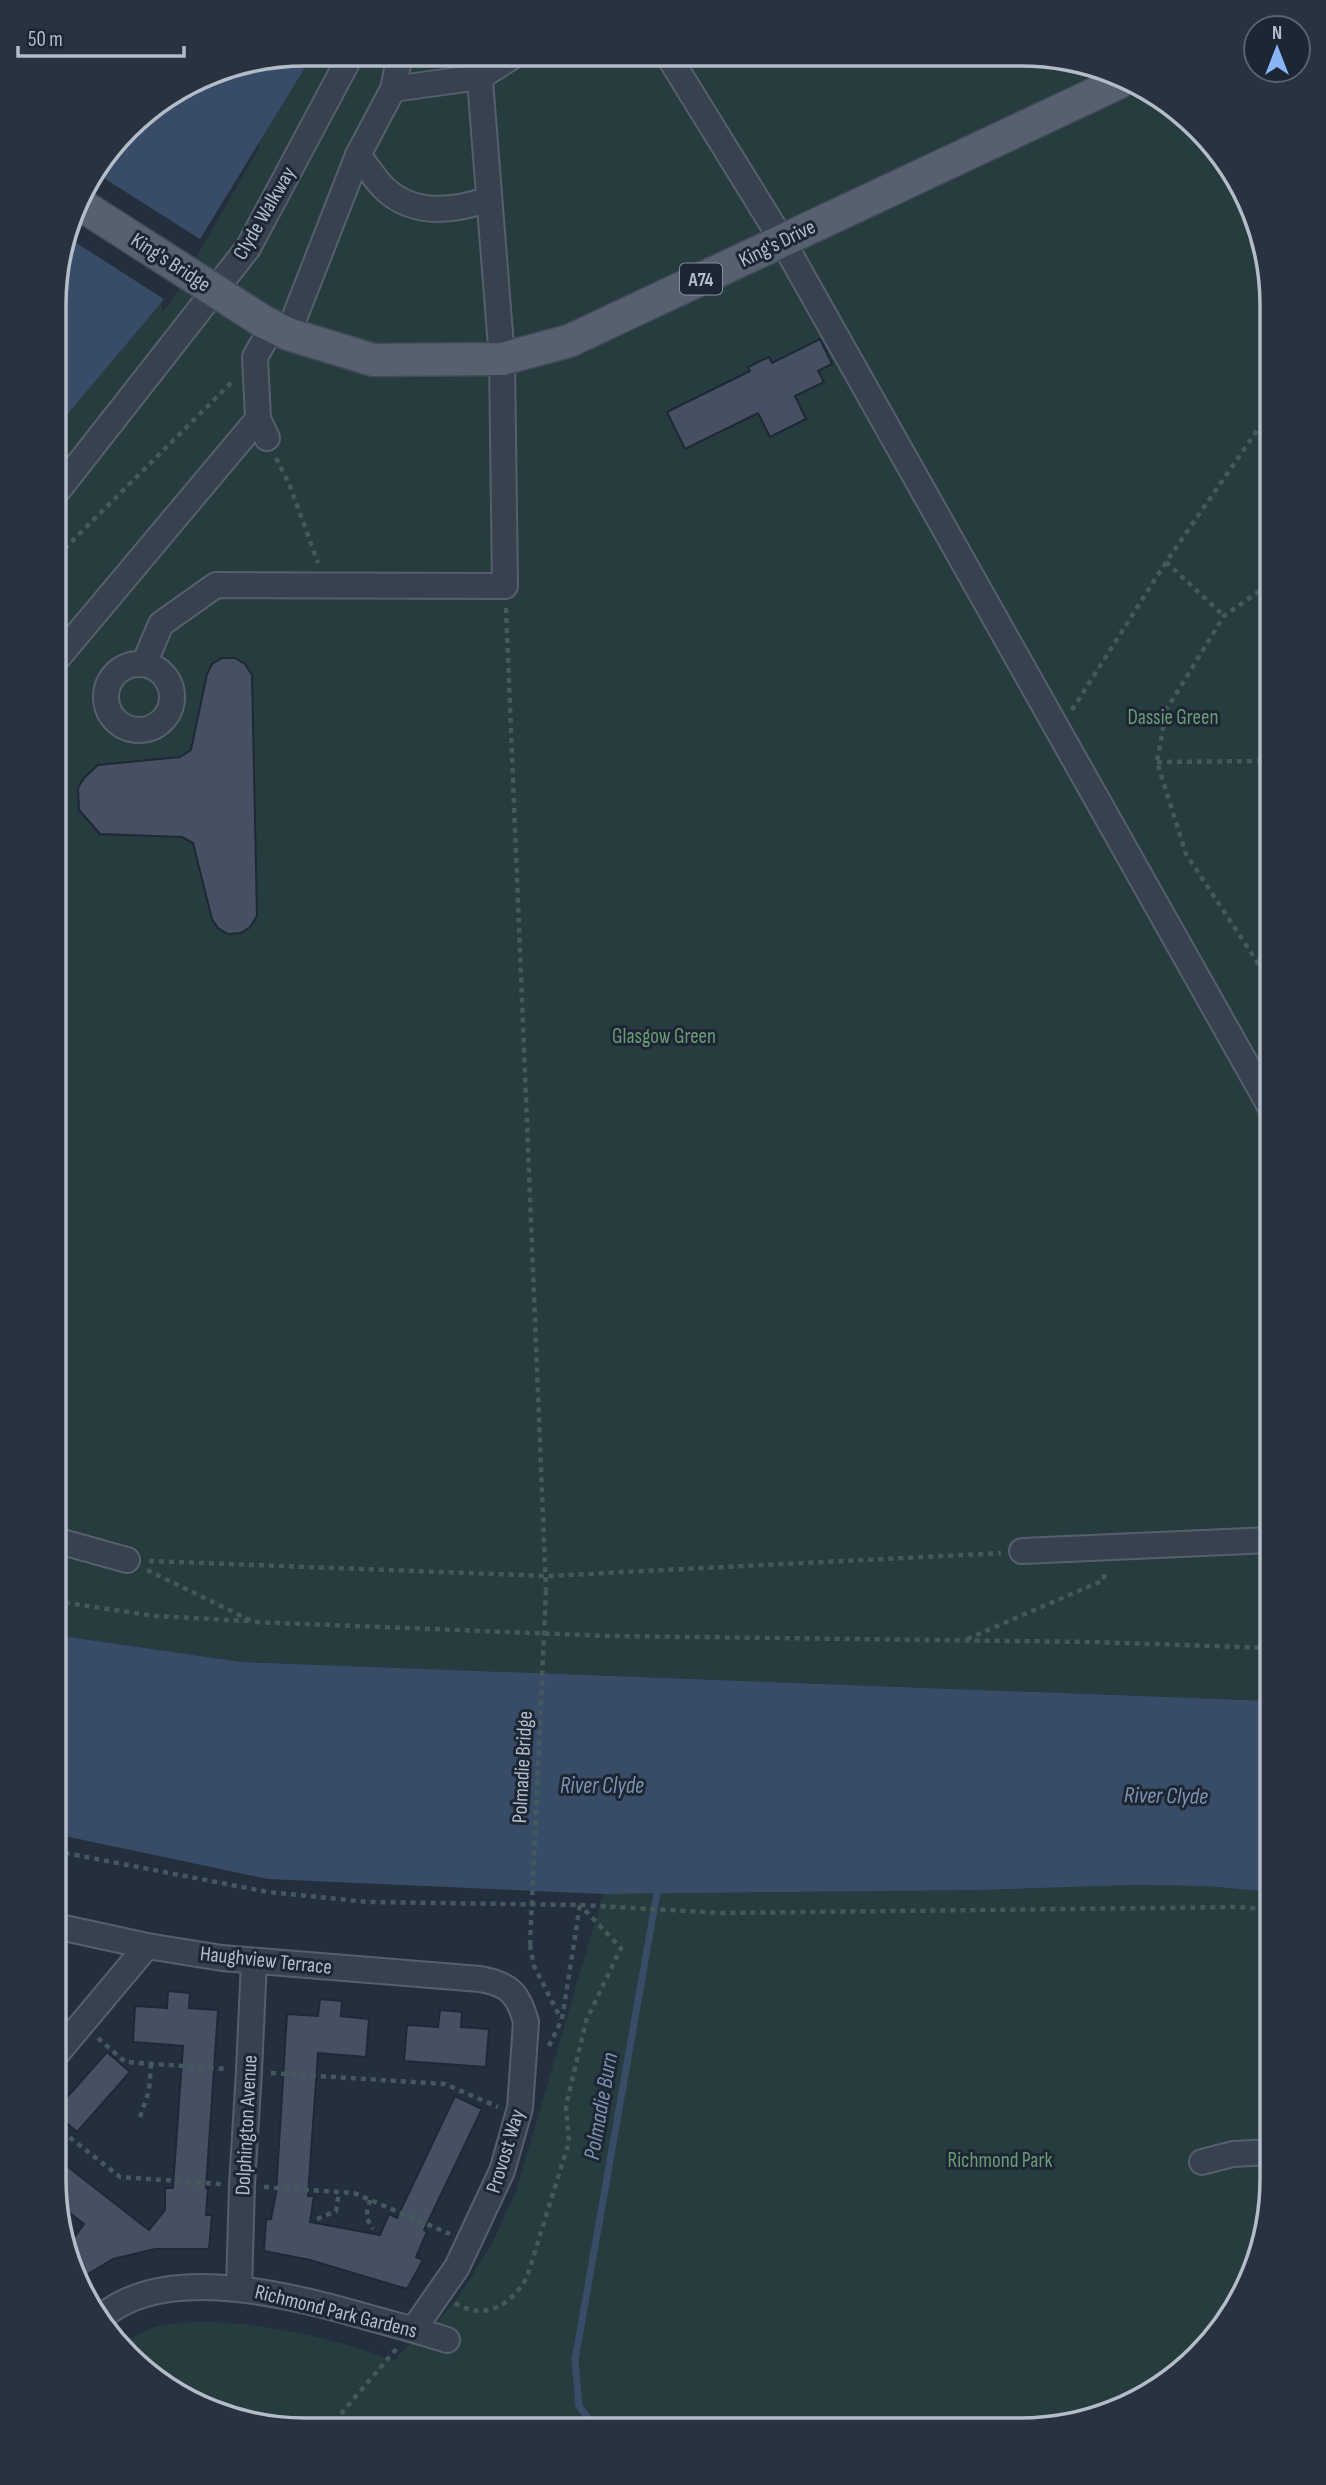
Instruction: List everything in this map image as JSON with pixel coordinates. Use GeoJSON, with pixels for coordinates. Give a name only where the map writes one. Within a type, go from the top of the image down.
{"type":"FeatureCollection","features":[{"type":"Feature","properties":{"kind":"main road","name":"King's Drive"},"geometry":{"type":"LineString","coordinates":[[275,327],[373,360],[502,359],[569,341],[1113,85]]}},
{"type":"Feature","properties":{"kind":"main road","name":"King's Bridge"},"geometry":{"type":"LineString","coordinates":[[87,209],[275,327]]}},
{"type":"Feature","properties":{"kind":"street","name":"Clyde Walkway"},"geometry":{"type":"LineString","coordinates":[[66,480],[248,248],[345,66]]}},
{"type":"Feature","properties":{"kind":"street"},"geometry":{"type":"LineString","coordinates":[[66,649],[262,429],[255,357],[275,327],[393,89],[398,66]]}},
{"type":"Feature","properties":{"kind":"street"},"geometry":{"type":"LineString","coordinates":[[144,664],[161,624],[216,585],[505,586],[502,359],[479,66],[393,89]]}},
{"type":"Feature","properties":{"kind":"street"},"geometry":{"type":"LineString","coordinates":[[675,66],[782,240],[1260,1088]]}},
{"type":"Feature","properties":{"kind":"street"},"geometry":{"type":"LineString","coordinates":[[358,155],[386,190],[416,208],[463,208],[489,199]]}},
{"type":"Feature","properties":{"kind":"street"},"geometry":{"type":"LineString","coordinates":[[1022,1551],[1259,1541]]}},
{"type":"Feature","properties":{"kind":"street"},"geometry":{"type":"LineString","coordinates":[[66,1544],[127,1560]]}},
{"type":"Feature","properties":{"kind":"street","name":"Haughview Terrace"},"geometry":{"type":"LineString","coordinates":[[66,1928],[147,1946],[254,1961],[480,1979]]}},
{"type":"Feature","properties":{"kind":"street"},"geometry":{"type":"LineString","coordinates":[[66,2043],[147,1946]]}},
{"type":"Feature","properties":{"kind":"street","name":"Dolphington Avenue"},"geometry":{"type":"LineString","coordinates":[[239,2289],[254,1961]]}},
{"type":"Feature","properties":{"kind":"street","name":"Provost Way"},"geometry":{"type":"LineString","coordinates":[[414,2329],[457,2267],[470,2243],[502,2171],[518,2116],[524,2067],[526,2022],[523,2008],[509,1988],[495,1981],[480,1979]]}},
{"type":"Feature","properties":{"kind":"street"},"geometry":{"type":"LineString","coordinates":[[1202,2162],[1233,2154],[1259,2153]]}},
{"type":"Feature","properties":{"kind":"street","name":"Richmond Park Gardens"},"geometry":{"type":"LineString","coordinates":[[107,2312],[117,2305],[144,2295],[204,2288],[239,2289],[306,2300],[447,2340]]}},
{"type":"Feature","properties":{"kind":"path"},"geometry":{"type":"LineString","coordinates":[[66,547],[255,357]]}},
{"type":"Feature","properties":{"kind":"path"},"geometry":{"type":"LineString","coordinates":[[1058,732],[1166,562],[1260,426]]}},
{"type":"Feature","properties":{"kind":"path"},"geometry":{"type":"LineString","coordinates":[[262,429],[290,486],[326,585]]}},
{"type":"Feature","properties":{"kind":"path"},"geometry":{"type":"LineString","coordinates":[[1166,562],[1224,616]]}},
{"type":"Feature","properties":{"kind":"path","name":"Polmadie Bridge"},"geometry":{"type":"LineString","coordinates":[[505,586],[547,1576],[530,1945],[534,1966],[562,2019],[580,1905]]}},
{"type":"Feature","properties":{"kind":"path"},"geometry":{"type":"LineString","coordinates":[[1260,591],[1224,616],[1166,710],[1157,762],[1186,854],[1260,966]]}},
{"type":"Feature","properties":{"kind":"path"},"geometry":{"type":"LineString","coordinates":[[1157,762],[1260,761]]}},
{"type":"Feature","properties":{"kind":"path"},"geometry":{"type":"LineString","coordinates":[[965,1640],[1104,1580],[1103,1548]]}},
{"type":"Feature","properties":{"kind":"path"},"geometry":{"type":"LineString","coordinates":[[127,1560],[547,1576],[1022,1551]]}},
{"type":"Feature","properties":{"kind":"path"},"geometry":{"type":"LineString","coordinates":[[127,1560],[254,1622]]}},
{"type":"Feature","properties":{"kind":"path"},"geometry":{"type":"LineString","coordinates":[[66,1603],[155,1616],[610,1636],[965,1640],[1259,1648]]}},
{"type":"Feature","properties":{"kind":"path"},"geometry":{"type":"LineString","coordinates":[[66,1853],[268,1892],[367,1902],[580,1905],[723,1913],[1259,1909]]}},
{"type":"Feature","properties":{"kind":"path"},"geometry":{"type":"LineString","coordinates":[[439,2293],[463,2308],[488,2311],[507,2303],[519,2292],[527,2277],[569,2142],[566,2106],[586,2021],[621,1948],[580,1905]]}},
{"type":"Feature","properties":{"kind":"path"},"geometry":{"type":"LineString","coordinates":[[90,2030],[125,2062],[445,2084],[518,2116]]}},
{"type":"Feature","properties":{"kind":"path"},"geometry":{"type":"LineString","coordinates":[[140,2117],[149,2091],[151,2064]]}},
{"type":"Feature","properties":{"kind":"path"},"geometry":{"type":"LineString","coordinates":[[66,2135],[120,2177],[354,2193],[470,2243]]}},
{"type":"Feature","properties":{"kind":"path"},"geometry":{"type":"LineString","coordinates":[[317,2219],[337,2211],[338,2192]]}},
{"type":"Feature","properties":{"kind":"path"},"geometry":{"type":"LineString","coordinates":[[370,2200],[366,2217],[373,2229]]}},
{"type":"Feature","properties":{"kind":"path"},"geometry":{"type":"LineString","coordinates":[[337,2418],[414,2329]]}},
{"type":"Feature","properties":{"kind":"green space","name":"Glasgow Green"},"geometry":{"type":"Polygon","coordinates":[[[305,66],[1021,66],[1067,71],[1098,79],[1126,91],[1178,126],[1200,148],[1219,173],[1247,228],[1255,259],[1260,305],[1259,1701],[241,1662],[66,1637],[66,416],[161,303],[162,312],[169,305],[259,148],[259,132],[305,66]]]}},
{"type":"Feature","properties":{"kind":"green space","name":"Richmond Park"},"geometry":{"type":"Polygon","coordinates":[[[1132,1885],[1206,1886],[1259,1891],[1259,2196],[1255,2226],[1241,2271],[1228,2299],[1210,2325],[1190,2349],[1140,2387],[1098,2406],[1037,2418],[305,2418],[243,2410],[214,2400],[186,2387],[160,2369],[129,2341],[152,2328],[177,2323],[239,2324],[308,2335],[394,2361],[413,2340],[432,2329],[461,2293],[490,2247],[516,2192],[603,1894],[978,1890],[1132,1885]]]}},
{"type":"Feature","properties":{"kind":"water"},"geometry":{"type":"Polygon","coordinates":[[[306,66],[161,303],[66,416],[66,305],[71,259],[79,228],[98,186],[126,148],[148,126],[186,98],[228,79],[259,71],[306,66]]]}},
{"type":"Feature","properties":{"kind":"water","name":"River Clyde"},"geometry":{"type":"Polygon","coordinates":[[[66,1637],[241,1662],[1259,1701],[1259,1891],[1206,1886],[1132,1885],[978,1890],[603,1894],[268,1879],[66,1836],[66,1637]]]}},
{"type":"Feature","properties":{"kind":"pier"},"geometry":{"type":"Polygon","coordinates":[[[104,178],[203,241],[167,301],[75,242],[85,214],[104,178]]]}},
{"type":"Feature","properties":{"kind":"building"},"geometry":{"type":"Polygon","coordinates":[[[820,339],[832,364],[818,371],[824,382],[795,396],[806,419],[770,437],[758,413],[685,449],[667,412],[750,371],[748,367],[769,357],[772,363],[820,339]]]}},
{"type":"Feature","properties":{"kind":"building"},"geometry":{"type":"Polygon","coordinates":[[[222,658],[235,658],[245,664],[252,675],[257,916],[250,927],[241,933],[228,934],[218,928],[212,919],[193,843],[182,837],[100,834],[79,810],[78,788],[98,765],[180,757],[191,750],[207,674],[212,664],[222,658]]]}},
{"type":"Feature","properties":{"kind":"building"},"geometry":{"type":"Polygon","coordinates":[[[168,1991],[190,1993],[189,2008],[218,2010],[206,2188],[206,2215],[212,2215],[209,2249],[155,2249],[113,2259],[87,2275],[74,2238],[84,2224],[69,2213],[66,2165],[149,2230],[165,2210],[165,2188],[173,2188],[183,2046],[133,2042],[135,2006],[167,2008],[168,1991]]]}},
{"type":"Feature","properties":{"kind":"building"},"geometry":{"type":"Polygon","coordinates":[[[320,1999],[342,2001],[341,2016],[369,2019],[366,2057],[318,2053],[308,2196],[314,2196],[310,2222],[380,2235],[389,2214],[397,2218],[455,2096],[482,2109],[424,2230],[427,2232],[416,2257],[423,2260],[407,2289],[310,2260],[264,2251],[266,2220],[271,2219],[276,2193],[287,2014],[318,2016],[320,1999]]]}},
{"type":"Feature","properties":{"kind":"building"},"geometry":{"type":"Polygon","coordinates":[[[440,2010],[462,2012],[461,2027],[489,2029],[486,2067],[404,2061],[407,2025],[438,2027],[440,2010]]]}},
{"type":"Feature","properties":{"kind":"building"},"geometry":{"type":"Polygon","coordinates":[[[107,2052],[130,2072],[77,2132],[66,2122],[66,2098],[107,2052]]]}},
{"type":"Feature","properties":{"kind":"waterway","name":"Polmadie Burn"},"geometry":{"type":"LineString","coordinates":[[588,2418],[579,2406],[575,2360],[658,1887]]}},
{"type":"Feature","properties":{"kind":"park label","name":"Dassie Green"},"geometry":{"type":"Point","coordinates":[1173,717]}}]}
